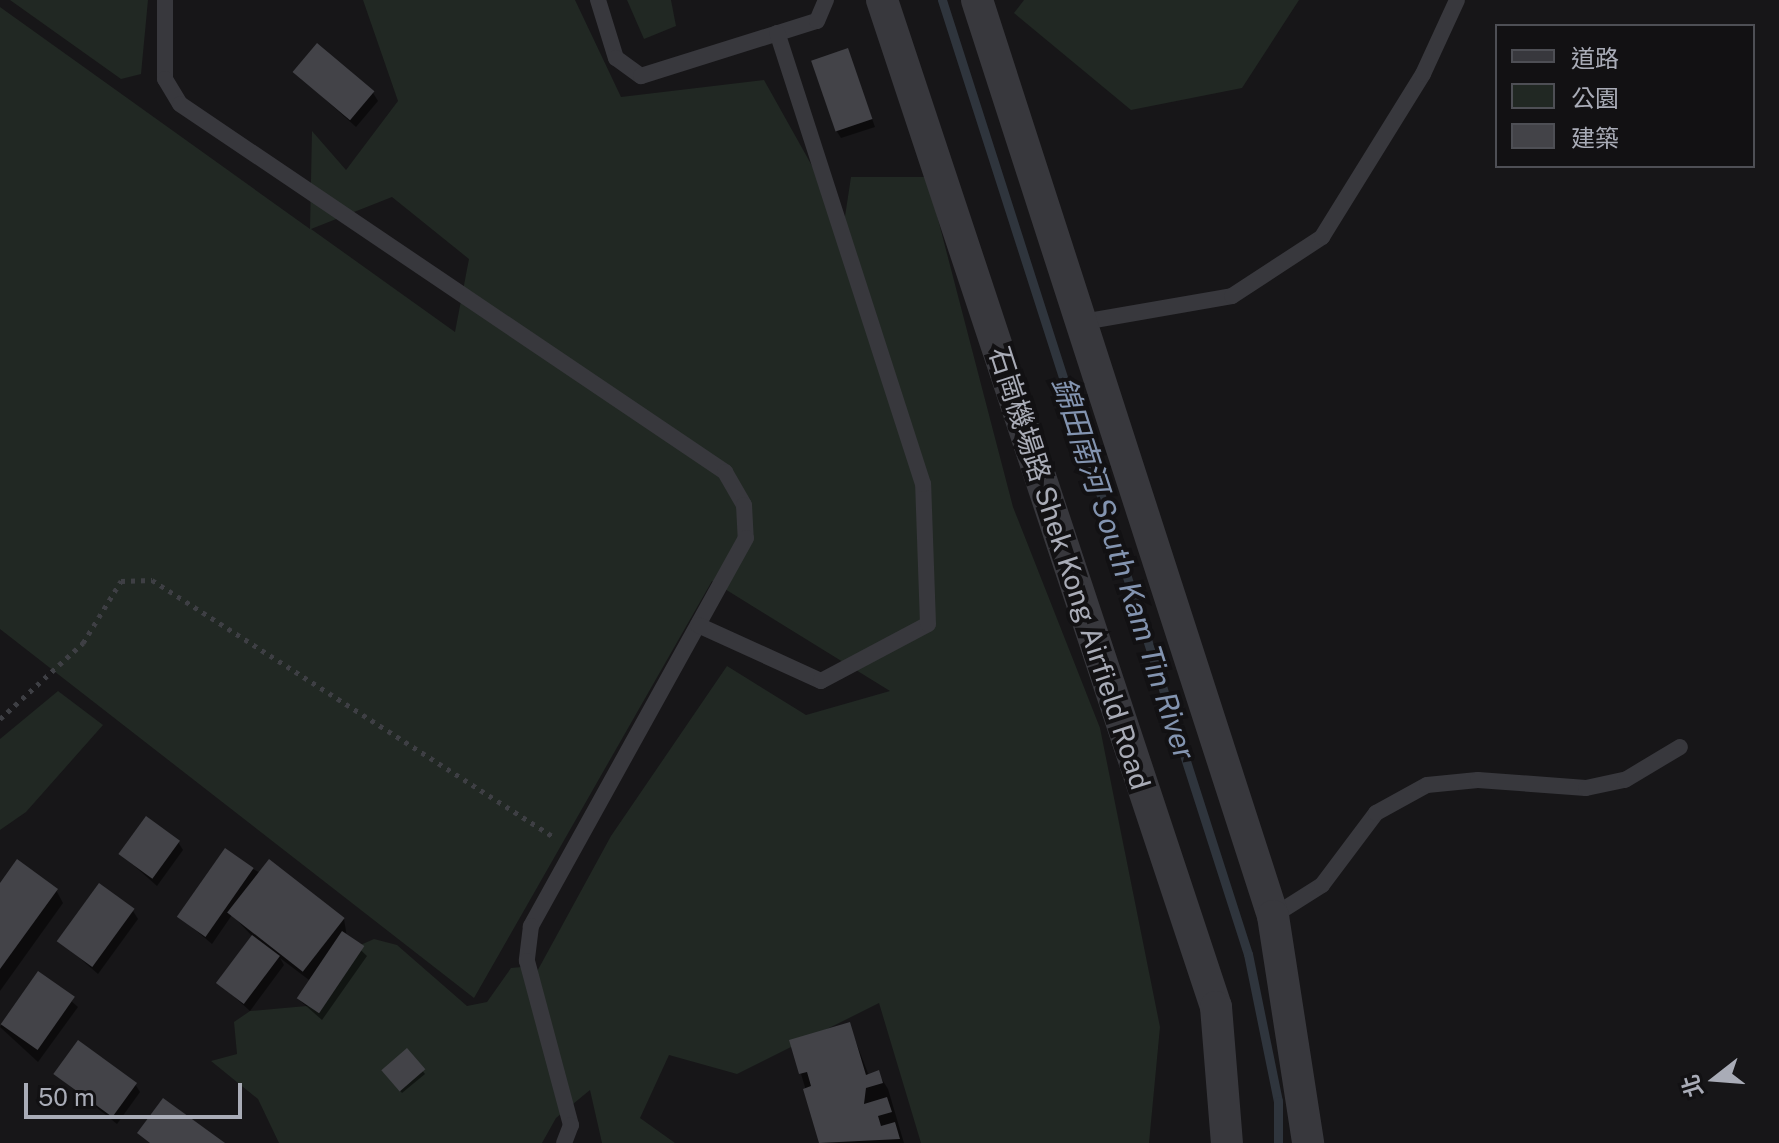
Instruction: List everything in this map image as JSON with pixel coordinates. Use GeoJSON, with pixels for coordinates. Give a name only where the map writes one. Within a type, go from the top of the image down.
{"type":"FeatureCollection","features":[{"type":"Feature","properties":{"kind":"street","name":"石崗機場路 Shek Kong Airfield Road"},"geometry":{"type":"LineString","coordinates":[[882,0],[1216,1007],[1227,1143]]}},
{"type":"Feature","properties":{"kind":"street"},"geometry":{"type":"LineString","coordinates":[[977,0],[1273,916],[1308,1143]]}},
{"type":"Feature","properties":{"kind":"lane"},"geometry":{"type":"LineString","coordinates":[[165,0],[165,79],[180,104],[725,472],[744,505],[746,538],[531,926],[527,961],[571,1125],[564,1143]]}},
{"type":"Feature","properties":{"kind":"lane"},"geometry":{"type":"LineString","coordinates":[[598,0],[616,58],[641,76],[817,21],[826,0]]}},
{"type":"Feature","properties":{"kind":"lane"},"geometry":{"type":"LineString","coordinates":[[1083,322],[1232,296],[1322,237],[1423,74],[1457,0]]}},
{"type":"Feature","properties":{"kind":"lane"},"geometry":{"type":"LineString","coordinates":[[698,625],[821,681],[928,624],[923,484],[777,33]]}},
{"type":"Feature","properties":{"kind":"lane"},"geometry":{"type":"LineString","coordinates":[[1273,916],[1322,885],[1376,813],[1427,785],[1478,780],[1586,788],[1625,780],[1680,747]]}},
{"type":"Feature","properties":{"kind":"path"},"geometry":{"type":"LineString","coordinates":[[0,719],[83,643],[121,581],[152,580],[573,850]]}},
{"type":"Feature","properties":{"kind":"green space"},"geometry":{"type":"Polygon","coordinates":[[[10,0],[148,0],[141,74],[121,79],[10,0]]]}},
{"type":"Feature","properties":{"kind":"green space"},"geometry":{"type":"Polygon","coordinates":[[[363,0],[575,0],[621,97],[764,80],[844,223],[851,177],[927,177],[1013,507],[1100,728],[1160,1027],[1149,1143],[921,1143],[879,1003],[737,1074],[669,1055],[640,1118],[675,1143],[602,1143],[590,1090],[556,1118],[542,1143],[279,1143],[258,1099],[211,1061],[237,1054],[234,1022],[250,1011],[318,1005],[358,946],[374,939],[397,945],[467,1006],[487,1002],[511,968],[522,967],[528,988],[611,836],[727,666],[806,715],[890,691],[712,581],[474,998],[0,629],[0,7],[310,229],[312,131],[346,170],[398,101],[363,0]],[[392,197],[311,229],[455,332],[469,259],[392,197]]]}},
{"type":"Feature","properties":{"kind":"green space"},"geometry":{"type":"Polygon","coordinates":[[[627,0],[671,0],[676,26],[644,39],[627,0]]]}},
{"type":"Feature","properties":{"kind":"green space"},"geometry":{"type":"Polygon","coordinates":[[[1024,0],[1299,0],[1242,88],[1131,110],[1014,13],[1024,0]]]}},
{"type":"Feature","properties":{"kind":"green space"},"geometry":{"type":"Polygon","coordinates":[[[58,691],[103,725],[26,812],[0,830],[0,739],[58,691]]]}},
{"type":"Feature","properties":{"kind":"building"},"geometry":{"type":"Polygon","coordinates":[[[317,43],[374,91],[350,120],[293,72],[317,43]]]}},
{"type":"Feature","properties":{"kind":"building"},"geometry":{"type":"Polygon","coordinates":[[[848,48],[872,119],[836,132],[811,61],[848,48]]]}},
{"type":"Feature","properties":{"kind":"building"},"geometry":{"type":"Polygon","coordinates":[[[146,816],[180,841],[152,879],[118,854],[146,816]]]}},
{"type":"Feature","properties":{"kind":"building"},"geometry":{"type":"Polygon","coordinates":[[[225,848],[254,868],[205,937],[177,917],[225,848]]]}},
{"type":"Feature","properties":{"kind":"building"},"geometry":{"type":"Polygon","coordinates":[[[17,859],[58,889],[0,969],[0,883],[17,859]]]}},
{"type":"Feature","properties":{"kind":"building"},"geometry":{"type":"Polygon","coordinates":[[[269,859],[345,918],[303,972],[227,913],[269,859]]]}},
{"type":"Feature","properties":{"kind":"building"},"geometry":{"type":"Polygon","coordinates":[[[99,883],[135,909],[92,967],[57,941],[99,883]]]}},
{"type":"Feature","properties":{"kind":"building"},"geometry":{"type":"Polygon","coordinates":[[[342,931],[364,946],[319,1013],[297,998],[342,931]]]}},
{"type":"Feature","properties":{"kind":"building"},"geometry":{"type":"Polygon","coordinates":[[[252,935],[280,956],[244,1004],[216,983],[252,935]]]}},
{"type":"Feature","properties":{"kind":"building"},"geometry":{"type":"Polygon","coordinates":[[[38,971],[75,997],[38,1050],[1,1024],[38,971]]]}},
{"type":"Feature","properties":{"kind":"building"},"geometry":{"type":"Polygon","coordinates":[[[850,1022],[866,1075],[879,1070],[883,1083],[866,1088],[864,1104],[887,1097],[892,1112],[878,1116],[881,1126],[895,1122],[900,1139],[819,1143],[803,1089],[811,1086],[807,1072],[799,1074],[789,1040],[850,1022]]]}},
{"type":"Feature","properties":{"kind":"building"},"geometry":{"type":"Polygon","coordinates":[[[78,1040],[137,1083],[112,1117],[53,1074],[78,1040]]]}},
{"type":"Feature","properties":{"kind":"building"},"geometry":{"type":"Polygon","coordinates":[[[407,1048],[425,1069],[400,1091],[381,1070],[407,1048]]]}},
{"type":"Feature","properties":{"kind":"building"},"geometry":{"type":"Polygon","coordinates":[[[163,1098],[225,1143],[150,1143],[137,1133],[163,1098]]]}},
{"type":"Feature","properties":{"kind":"waterway","name":"錦田南河 South Kam Tin River"},"geometry":{"type":"LineString","coordinates":[[942,0],[1248,954],[1278,1101],[1278,1143]]}}]}
